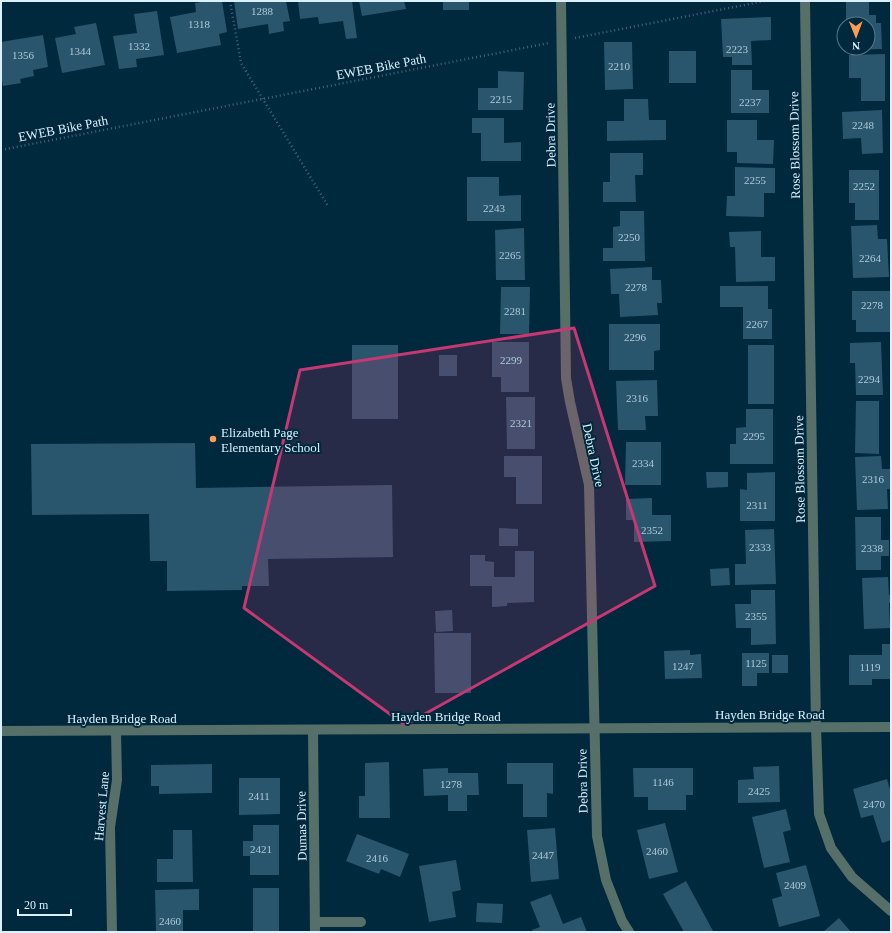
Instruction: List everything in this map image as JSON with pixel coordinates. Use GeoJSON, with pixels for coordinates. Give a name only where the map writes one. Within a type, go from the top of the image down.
{"type":"FeatureCollection","features":[{"type":"Feature","properties":{"kind":"street","name":"Debra Drive"},"geometry":{"type":"LineString","coordinates":[[561,1],[566,378],[589,485],[596,836],[606,880],[622,921],[629,932]]}},
{"type":"Feature","properties":{"kind":"street","name":"Rose Blossom Drive"},"geometry":{"type":"LineString","coordinates":[[805,1],[816,728],[819,814],[831,848],[852,877],[891,911]]}},
{"type":"Feature","properties":{"kind":"street","name":"Hayden Bridge Road"},"geometry":{"type":"LineString","coordinates":[[1,731],[891,727]]}},
{"type":"Feature","properties":{"kind":"street","name":"Dumas Drive"},"geometry":{"type":"LineString","coordinates":[[313,730],[315,927],[361,922]]}},
{"type":"Feature","properties":{"kind":"street","name":"Harvest Lane"},"geometry":{"type":"LineString","coordinates":[[112,932],[110,827],[117,780],[116,731]]}},
{"type":"Feature","properties":{"kind":"path"},"geometry":{"type":"LineString","coordinates":[[230,1],[241,63],[328,206]]}},
{"type":"Feature","properties":{"kind":"path","name":"EWEB Bike Path"},"geometry":{"type":"LineString","coordinates":[[1,150],[765,1]]}},
{"type":"Feature","properties":{"kind":"highlighted area"},"geometry":{"type":"Polygon","coordinates":[[[574,328],[655,586],[405,725],[244,608],[300,370],[574,328]]]}},
{"type":"Feature","properties":{"kind":"building"},"geometry":{"type":"Polygon","coordinates":[[[222,1],[227,32],[219,34],[221,45],[177,53],[170,17],[196,12],[195,3],[222,1]]]}},
{"type":"Feature","properties":{"kind":"building"},"geometry":{"type":"Polygon","coordinates":[[[234,1],[286,1],[290,21],[283,22],[284,31],[269,34],[268,24],[238,29],[234,1]]]}},
{"type":"Feature","properties":{"kind":"building"},"geometry":{"type":"Polygon","coordinates":[[[298,1],[352,1],[357,38],[346,39],[343,21],[319,24],[318,17],[300,19],[298,1]]]}},
{"type":"Feature","properties":{"kind":"building"},"geometry":{"type":"Polygon","coordinates":[[[359,1],[404,1],[406,9],[362,16],[359,1]]]}},
{"type":"Feature","properties":{"kind":"building"},"geometry":{"type":"Polygon","coordinates":[[[443,1],[469,1],[469,10],[443,10],[443,1]]]}},
{"type":"Feature","properties":{"kind":"building"},"geometry":{"type":"Polygon","coordinates":[[[846,1],[869,1],[869,15],[876,15],[876,16],[846,16],[846,1]]]}},
{"type":"Feature","properties":{"kind":"building"},"geometry":{"type":"Polygon","coordinates":[[[157,11],[164,55],[136,59],[137,67],[119,69],[113,36],[137,33],[134,14],[157,11]]]}},
{"type":"Feature","properties":{"kind":"building"},"geometry":{"type":"Polygon","coordinates":[[[771,17],[771,40],[751,41],[752,65],[732,65],[732,57],[723,57],[721,19],[771,17]]]}},
{"type":"Feature","properties":{"kind":"building"},"geometry":{"type":"Polygon","coordinates":[[[96,23],[105,65],[62,73],[55,38],[76,34],[74,27],[96,23]]]}},
{"type":"Feature","properties":{"kind":"building"},"geometry":{"type":"Polygon","coordinates":[[[876,23],[881,23],[882,49],[876,49],[876,23]]]}},
{"type":"Feature","properties":{"kind":"building"},"geometry":{"type":"Polygon","coordinates":[[[43,35],[48,67],[33,70],[34,76],[20,79],[21,83],[3,86],[1,75],[1,42],[43,35]]]}},
{"type":"Feature","properties":{"kind":"building"},"geometry":{"type":"Polygon","coordinates":[[[604,42],[632,42],[633,89],[605,90],[604,42]]]}},
{"type":"Feature","properties":{"kind":"building"},"geometry":{"type":"Polygon","coordinates":[[[669,51],[696,51],[696,83],[669,83],[669,51]]]}},
{"type":"Feature","properties":{"kind":"building"},"geometry":{"type":"Polygon","coordinates":[[[876,54],[885,54],[885,101],[861,101],[861,78],[849,78],[849,56],[876,56],[876,54]]]}},
{"type":"Feature","properties":{"kind":"building"},"geometry":{"type":"Polygon","coordinates":[[[731,70],[752,70],[752,90],[769,90],[769,113],[731,113],[731,70]]]}},
{"type":"Feature","properties":{"kind":"building"},"geometry":{"type":"Polygon","coordinates":[[[498,71],[524,72],[523,110],[478,110],[478,88],[498,88],[498,71]]]}},
{"type":"Feature","properties":{"kind":"building"},"geometry":{"type":"Polygon","coordinates":[[[624,99],[648,99],[649,120],[666,120],[666,140],[607,141],[607,121],[624,121],[624,99]]]}},
{"type":"Feature","properties":{"kind":"building"},"geometry":{"type":"Polygon","coordinates":[[[882,110],[883,153],[862,154],[861,138],[843,139],[842,112],[882,110]]]}},
{"type":"Feature","properties":{"kind":"building"},"geometry":{"type":"Polygon","coordinates":[[[472,118],[504,118],[504,143],[521,142],[521,161],[481,161],[481,133],[472,133],[472,118]]]}},
{"type":"Feature","properties":{"kind":"building"},"geometry":{"type":"Polygon","coordinates":[[[727,120],[757,120],[757,140],[774,140],[773,164],[737,163],[737,152],[727,152],[727,120]]]}},
{"type":"Feature","properties":{"kind":"building"},"geometry":{"type":"Polygon","coordinates":[[[610,153],[643,153],[643,175],[635,175],[636,202],[603,202],[603,182],[610,182],[610,153]]]}},
{"type":"Feature","properties":{"kind":"building"},"geometry":{"type":"Polygon","coordinates":[[[735,167],[775,168],[775,193],[764,193],[764,217],[726,216],[727,196],[735,196],[735,167]]]}},
{"type":"Feature","properties":{"kind":"building"},"geometry":{"type":"Polygon","coordinates":[[[849,170],[879,170],[879,220],[855,220],[855,203],[849,203],[849,170]]]}},
{"type":"Feature","properties":{"kind":"building"},"geometry":{"type":"Polygon","coordinates":[[[467,177],[499,177],[499,196],[521,195],[521,221],[467,221],[467,177]]]}},
{"type":"Feature","properties":{"kind":"building"},"geometry":{"type":"Polygon","coordinates":[[[620,211],[644,211],[645,261],[603,261],[603,248],[613,248],[613,227],[620,226],[620,211]]]}},
{"type":"Feature","properties":{"kind":"building"},"geometry":{"type":"Polygon","coordinates":[[[877,225],[878,239],[887,239],[889,277],[853,278],[851,226],[877,225]]]}},
{"type":"Feature","properties":{"kind":"building"},"geometry":{"type":"Polygon","coordinates":[[[524,228],[525,280],[496,280],[495,230],[524,228]]]}},
{"type":"Feature","properties":{"kind":"building"},"geometry":{"type":"Polygon","coordinates":[[[761,231],[761,257],[775,257],[775,281],[736,282],[735,247],[730,247],[729,232],[761,231]]]}},
{"type":"Feature","properties":{"kind":"building"},"geometry":{"type":"Polygon","coordinates":[[[652,267],[652,280],[661,280],[662,303],[657,303],[658,315],[620,317],[619,294],[611,294],[610,269],[652,267]]]}},
{"type":"Feature","properties":{"kind":"building"},"geometry":{"type":"Polygon","coordinates":[[[720,286],[768,286],[768,309],[772,309],[772,339],[743,339],[743,307],[720,307],[720,286]]]}},
{"type":"Feature","properties":{"kind":"building"},"geometry":{"type":"Polygon","coordinates":[[[501,287],[530,287],[529,334],[500,334],[501,287]]]}},
{"type":"Feature","properties":{"kind":"building"},"geometry":{"type":"Polygon","coordinates":[[[852,291],[891,291],[891,332],[856,332],[856,320],[852,320],[852,291]]]}},
{"type":"Feature","properties":{"kind":"building"},"geometry":{"type":"Polygon","coordinates":[[[609,324],[660,324],[660,350],[654,351],[654,370],[609,370],[609,324]]]}},
{"type":"Feature","properties":{"kind":"building"},"geometry":{"type":"Polygon","coordinates":[[[492,342],[529,342],[529,392],[501,392],[501,377],[492,377],[492,342]]]}},
{"type":"Feature","properties":{"kind":"building"},"geometry":{"type":"Polygon","coordinates":[[[881,342],[883,395],[856,395],[855,363],[850,363],[850,343],[881,342]]]}},
{"type":"Feature","properties":{"kind":"building"},"geometry":{"type":"Polygon","coordinates":[[[352,345],[398,345],[398,419],[352,419],[352,345]]]}},
{"type":"Feature","properties":{"kind":"building"},"geometry":{"type":"Polygon","coordinates":[[[748,345],[774,345],[774,404],[748,404],[748,345]]]}},
{"type":"Feature","properties":{"kind":"building"},"geometry":{"type":"Polygon","coordinates":[[[439,355],[457,355],[457,376],[439,376],[439,355]]]}},
{"type":"Feature","properties":{"kind":"building"},"geometry":{"type":"Polygon","coordinates":[[[657,380],[658,416],[645,416],[646,430],[618,430],[616,381],[657,380]]]}},
{"type":"Feature","properties":{"kind":"building"},"geometry":{"type":"Polygon","coordinates":[[[506,397],[535,397],[535,449],[507,449],[506,397]]]}},
{"type":"Feature","properties":{"kind":"building"},"geometry":{"type":"Polygon","coordinates":[[[856,401],[879,401],[879,454],[855,453],[856,401]]]}},
{"type":"Feature","properties":{"kind":"building"},"geometry":{"type":"Polygon","coordinates":[[[746,409],[773,409],[773,464],[730,464],[730,444],[736,444],[736,428],[746,427],[746,409]]]}},
{"type":"Feature","properties":{"kind":"building"},"geometry":{"type":"Polygon","coordinates":[[[626,442],[661,442],[661,485],[625,485],[626,442]]]}},
{"type":"Feature","properties":{"kind":"building"},"geometry":{"type":"Polygon","coordinates":[[[195,443],[196,488],[392,485],[393,557],[268,559],[269,586],[242,586],[242,590],[167,591],[167,561],[150,561],[149,514],[32,515],[31,444],[195,443]]]}},
{"type":"Feature","properties":{"kind":"building"},"geometry":{"type":"Polygon","coordinates":[[[504,456],[542,456],[542,504],[516,504],[516,477],[504,477],[504,456]]]}},
{"type":"Feature","properties":{"kind":"building"},"geometry":{"type":"Polygon","coordinates":[[[881,456],[882,469],[891,469],[891,489],[887,489],[888,509],[857,510],[855,457],[881,456]]]}},
{"type":"Feature","properties":{"kind":"building"},"geometry":{"type":"Polygon","coordinates":[[[706,472],[728,472],[728,487],[707,488],[706,472]]]}},
{"type":"Feature","properties":{"kind":"building"},"geometry":{"type":"Polygon","coordinates":[[[775,472],[775,521],[740,521],[740,489],[747,490],[747,473],[775,472]]]}},
{"type":"Feature","properties":{"kind":"building"},"geometry":{"type":"Polygon","coordinates":[[[652,498],[652,515],[671,515],[671,541],[634,542],[634,520],[626,520],[626,499],[652,498]]]}},
{"type":"Feature","properties":{"kind":"building"},"geometry":{"type":"Polygon","coordinates":[[[855,517],[881,517],[881,540],[889,540],[889,556],[881,556],[881,570],[856,570],[855,517]]]}},
{"type":"Feature","properties":{"kind":"building"},"geometry":{"type":"Polygon","coordinates":[[[499,528],[518,529],[518,546],[499,546],[499,528]]]}},
{"type":"Feature","properties":{"kind":"building"},"geometry":{"type":"Polygon","coordinates":[[[774,529],[776,584],[735,585],[735,564],[746,564],[745,530],[774,529]]]}},
{"type":"Feature","properties":{"kind":"building"},"geometry":{"type":"Polygon","coordinates":[[[515,551],[534,551],[534,602],[507,603],[507,606],[492,607],[492,586],[470,586],[470,555],[485,555],[485,561],[494,562],[494,577],[515,577],[515,551]]]}},
{"type":"Feature","properties":{"kind":"building"},"geometry":{"type":"Polygon","coordinates":[[[729,568],[730,585],[711,586],[710,569],[729,568]]]}},
{"type":"Feature","properties":{"kind":"building"},"geometry":{"type":"Polygon","coordinates":[[[888,577],[889,595],[891,595],[891,603],[889,603],[890,628],[864,629],[862,578],[888,577]]]}},
{"type":"Feature","properties":{"kind":"building"},"geometry":{"type":"Polygon","coordinates":[[[751,590],[775,590],[776,644],[751,645],[751,628],[736,628],[735,604],[751,604],[751,590]]]}},
{"type":"Feature","properties":{"kind":"building"},"geometry":{"type":"Polygon","coordinates":[[[452,610],[453,631],[436,632],[435,611],[452,610]]]}},
{"type":"Feature","properties":{"kind":"building"},"geometry":{"type":"Polygon","coordinates":[[[434,633],[471,633],[471,693],[435,693],[434,633]]]}},
{"type":"Feature","properties":{"kind":"building"},"geometry":{"type":"Polygon","coordinates":[[[882,644],[891,644],[891,679],[872,679],[872,685],[849,685],[849,655],[882,655],[882,644]]]}},
{"type":"Feature","properties":{"kind":"building"},"geometry":{"type":"Polygon","coordinates":[[[690,650],[690,655],[701,654],[702,678],[665,679],[664,651],[690,650]]]}},
{"type":"Feature","properties":{"kind":"building"},"geometry":{"type":"Polygon","coordinates":[[[742,653],[769,653],[769,673],[757,673],[757,686],[742,686],[742,653]]]}},
{"type":"Feature","properties":{"kind":"building"},"geometry":{"type":"Polygon","coordinates":[[[772,655],[788,655],[788,673],[772,673],[772,655]]]}},
{"type":"Feature","properties":{"kind":"building"},"geometry":{"type":"Polygon","coordinates":[[[389,762],[390,818],[359,818],[359,796],[365,796],[365,763],[389,762]]]}},
{"type":"Feature","properties":{"kind":"building"},"geometry":{"type":"Polygon","coordinates":[[[507,763],[553,763],[553,794],[547,793],[547,817],[523,817],[523,784],[507,784],[507,763]]]}},
{"type":"Feature","properties":{"kind":"building"},"geometry":{"type":"Polygon","coordinates":[[[212,764],[212,793],[159,794],[159,786],[151,786],[151,765],[212,764]]]}},
{"type":"Feature","properties":{"kind":"building"},"geometry":{"type":"Polygon","coordinates":[[[779,766],[780,802],[738,803],[738,780],[754,779],[753,767],[779,766]]]}},
{"type":"Feature","properties":{"kind":"building"},"geometry":{"type":"Polygon","coordinates":[[[448,768],[448,773],[478,773],[479,795],[467,795],[467,811],[448,811],[448,795],[424,796],[423,769],[448,768]]]}},
{"type":"Feature","properties":{"kind":"building"},"geometry":{"type":"Polygon","coordinates":[[[633,768],[693,768],[693,795],[686,795],[686,810],[648,810],[648,797],[634,797],[633,768]]]}},
{"type":"Feature","properties":{"kind":"building"},"geometry":{"type":"Polygon","coordinates":[[[239,778],[280,778],[280,814],[239,815],[239,778]]]}},
{"type":"Feature","properties":{"kind":"building"},"geometry":{"type":"Polygon","coordinates":[[[887,779],[891,793],[891,840],[882,843],[873,815],[861,818],[853,789],[887,779]]]}},
{"type":"Feature","properties":{"kind":"building"},"geometry":{"type":"Polygon","coordinates":[[[786,809],[791,830],[783,832],[790,862],[764,868],[752,817],[786,809]]]}},
{"type":"Feature","properties":{"kind":"building"},"geometry":{"type":"Polygon","coordinates":[[[665,823],[678,872],[649,879],[637,830],[665,823]]]}},
{"type":"Feature","properties":{"kind":"building"},"geometry":{"type":"Polygon","coordinates":[[[253,825],[279,825],[279,875],[250,875],[250,856],[243,856],[243,841],[253,841],[253,825]]]}},
{"type":"Feature","properties":{"kind":"building"},"geometry":{"type":"Polygon","coordinates":[[[555,828],[559,879],[531,882],[527,830],[555,828]]]}},
{"type":"Feature","properties":{"kind":"building"},"geometry":{"type":"Polygon","coordinates":[[[173,830],[192,830],[193,882],[157,882],[157,859],[173,859],[173,830]]]}},
{"type":"Feature","properties":{"kind":"building"},"geometry":{"type":"Polygon","coordinates":[[[357,834],[409,854],[400,877],[381,869],[379,874],[346,861],[357,834]]]}},
{"type":"Feature","properties":{"kind":"building"},"geometry":{"type":"Polygon","coordinates":[[[456,860],[461,890],[452,892],[456,917],[429,922],[419,866],[456,860]]]}},
{"type":"Feature","properties":{"kind":"building"},"geometry":{"type":"Polygon","coordinates":[[[806,865],[820,916],[779,927],[772,899],[782,896],[776,873],[806,865]]]}},
{"type":"Feature","properties":{"kind":"building"},"geometry":{"type":"Polygon","coordinates":[[[686,881],[713,931],[712,932],[684,932],[663,894],[686,881]]]}},
{"type":"Feature","properties":{"kind":"building"},"geometry":{"type":"Polygon","coordinates":[[[253,888],[279,888],[279,932],[253,932],[253,888]]]}},
{"type":"Feature","properties":{"kind":"building"},"geometry":{"type":"Polygon","coordinates":[[[199,889],[199,910],[183,910],[183,932],[156,932],[155,890],[199,889]]]}},
{"type":"Feature","properties":{"kind":"building"},"geometry":{"type":"Polygon","coordinates":[[[551,894],[563,924],[581,917],[587,932],[533,932],[532,930],[540,927],[530,902],[551,894]]]}},
{"type":"Feature","properties":{"kind":"building"},"geometry":{"type":"Polygon","coordinates":[[[477,903],[503,904],[502,923],[476,922],[477,903]]]}},
{"type":"Feature","properties":{"kind":"building"},"geometry":{"type":"Polygon","coordinates":[[[839,918],[851,932],[823,932],[839,918]]]}},
{"type":"Feature","properties":{"kind":"place","name":"Elizabeth Page Elementary School"},"geometry":{"type":"Point","coordinates":[213,439]}}]}
